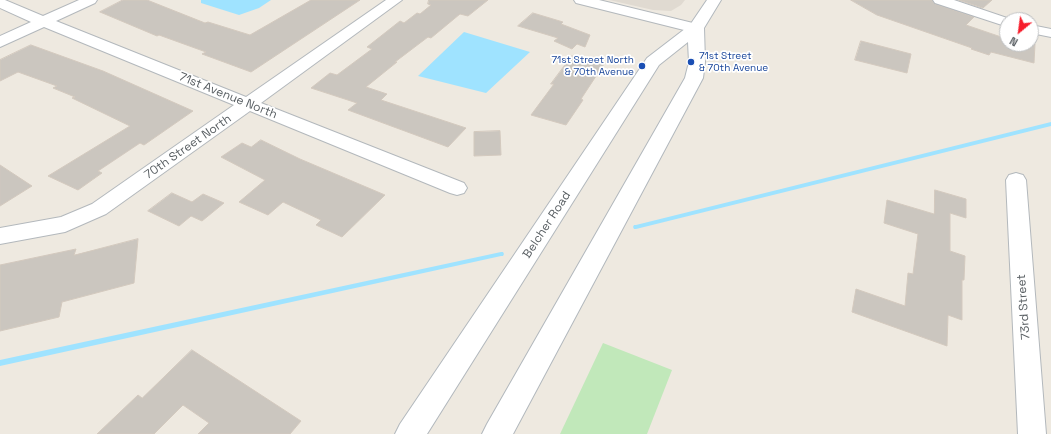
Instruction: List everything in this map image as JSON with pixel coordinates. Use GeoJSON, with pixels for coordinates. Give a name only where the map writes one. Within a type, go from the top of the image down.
{"type":"FeatureCollection","features":[{"type":"Feature","properties":{"kind":"main road"},"geometry":{"type":"LineString","coordinates":[[497,434],[694,78],[697,62],[696,28],[580,0]]}},
{"type":"Feature","properties":{"kind":"main road","name":"Belcher Road"},"geometry":{"type":"LineString","coordinates":[[410,434],[653,62],[696,28],[714,0]]}},
{"type":"Feature","properties":{"kind":"street"},"geometry":{"type":"LineString","coordinates":[[0,42],[90,0]]}},
{"type":"Feature","properties":{"kind":"street","name":"70th Street North"},"geometry":{"type":"LineString","coordinates":[[0,236],[65,224],[99,209],[395,0]]}},
{"type":"Feature","properties":{"kind":"street"},"geometry":{"type":"LineString","coordinates":[[940,0],[999,19]]}},
{"type":"Feature","properties":{"kind":"street","name":"71st Avenue North"},"geometry":{"type":"LineString","coordinates":[[0,3],[457,188]]}},
{"type":"Feature","properties":{"kind":"street"},"geometry":{"type":"LineString","coordinates":[[1039,31],[1051,33]]}},
{"type":"Feature","properties":{"kind":"street","name":"73rd Street"},"geometry":{"type":"LineString","coordinates":[[1016,180],[1032,434]]}},
{"type":"Feature","properties":{"kind":"shaded area"},"geometry":{"type":"Polygon","coordinates":[[[609,0],[685,0],[681,5],[671,11],[653,10],[609,0]]]}},
{"type":"Feature","properties":{"kind":"green space"},"geometry":{"type":"Polygon","coordinates":[[[603,343],[672,370],[647,434],[560,434],[603,343]]]}},
{"type":"Feature","properties":{"kind":"water"},"geometry":{"type":"Polygon","coordinates":[[[201,0],[271,0],[259,8],[239,15],[201,3],[201,0]]]}},
{"type":"Feature","properties":{"kind":"water"},"geometry":{"type":"Polygon","coordinates":[[[464,32],[530,52],[486,93],[418,76],[464,32]]]}},
{"type":"Feature","properties":{"kind":"building"},"geometry":{"type":"Polygon","coordinates":[[[123,0],[147,0],[205,23],[208,22],[250,35],[311,0],[360,0],[251,72],[202,54],[206,52],[159,35],[157,36],[100,12],[123,0]]]}},
{"type":"Feature","properties":{"kind":"building"},"geometry":{"type":"Polygon","coordinates":[[[429,0],[488,0],[468,16],[460,14],[431,38],[428,37],[395,62],[397,62],[366,87],[387,94],[381,100],[466,128],[448,147],[348,110],[357,103],[311,88],[330,73],[337,75],[372,49],[367,47],[400,21],[404,23],[417,13],[420,14],[431,5],[428,4],[429,0]]]}},
{"type":"Feature","properties":{"kind":"building"},"geometry":{"type":"Polygon","coordinates":[[[851,0],[932,0],[935,4],[974,17],[966,25],[999,36],[999,52],[1035,52],[1034,63],[991,52],[989,55],[877,15],[851,0]]]}},
{"type":"Feature","properties":{"kind":"building"},"geometry":{"type":"Polygon","coordinates":[[[959,0],[992,0],[983,8],[959,0]]]}},
{"type":"Feature","properties":{"kind":"building"},"geometry":{"type":"Polygon","coordinates":[[[533,13],[563,22],[561,24],[590,35],[585,47],[577,44],[572,49],[554,41],[558,38],[518,26],[533,13]]]}},
{"type":"Feature","properties":{"kind":"building"},"geometry":{"type":"Polygon","coordinates":[[[861,41],[911,54],[907,73],[855,60],[861,41]]]}},
{"type":"Feature","properties":{"kind":"building"},"geometry":{"type":"Polygon","coordinates":[[[31,45],[103,71],[193,111],[144,145],[140,143],[98,171],[102,173],[78,190],[48,176],[130,126],[72,98],[75,97],[53,88],[57,86],[18,72],[0,81],[0,60],[31,45]]]}},
{"type":"Feature","properties":{"kind":"building"},"geometry":{"type":"Polygon","coordinates":[[[572,56],[604,64],[581,99],[583,100],[566,125],[531,115],[554,84],[551,84],[572,56]]]}},
{"type":"Feature","properties":{"kind":"building"},"geometry":{"type":"Polygon","coordinates":[[[500,131],[501,155],[474,156],[474,132],[500,131]]]}},
{"type":"Feature","properties":{"kind":"building"},"geometry":{"type":"Polygon","coordinates":[[[261,140],[300,159],[385,195],[342,237],[316,225],[321,220],[283,202],[268,215],[239,202],[265,180],[221,157],[242,143],[251,147],[261,140]]]}},
{"type":"Feature","properties":{"kind":"building"},"geometry":{"type":"Polygon","coordinates":[[[0,165],[32,186],[0,206],[0,165]]]}},
{"type":"Feature","properties":{"kind":"building"},"geometry":{"type":"Polygon","coordinates":[[[935,190],[966,199],[966,218],[950,213],[950,251],[965,256],[964,280],[962,280],[962,320],[948,315],[947,346],[852,312],[856,289],[905,306],[908,273],[913,274],[918,234],[884,223],[887,200],[934,214],[935,190]]]}},
{"type":"Feature","properties":{"kind":"building"},"geometry":{"type":"Polygon","coordinates":[[[172,193],[192,202],[203,194],[224,203],[202,221],[191,216],[179,226],[148,211],[172,193]]]}},
{"type":"Feature","properties":{"kind":"building"},"geometry":{"type":"Polygon","coordinates":[[[138,239],[134,283],[62,302],[59,317],[0,331],[0,265],[76,249],[74,255],[138,239]]]}},
{"type":"Feature","properties":{"kind":"building"},"geometry":{"type":"Polygon","coordinates":[[[192,350],[301,421],[290,434],[198,434],[209,423],[183,405],[154,434],[97,434],[138,395],[142,398],[192,350]]]}},
{"type":"Feature","properties":{"kind":"waterway"},"geometry":{"type":"LineString","coordinates":[[636,227],[1051,124]]}},
{"type":"Feature","properties":{"kind":"waterway"},"geometry":{"type":"LineString","coordinates":[[0,363],[501,254]]}},
{"type":"Feature","properties":{"kind":"place","name":"71st Street & 70th Avenue"},"geometry":{"type":"Point","coordinates":[691,62]}},
{"type":"Feature","properties":{"kind":"place","name":"71st Street North & 70th Avenue"},"geometry":{"type":"Point","coordinates":[642,66]}}]}
